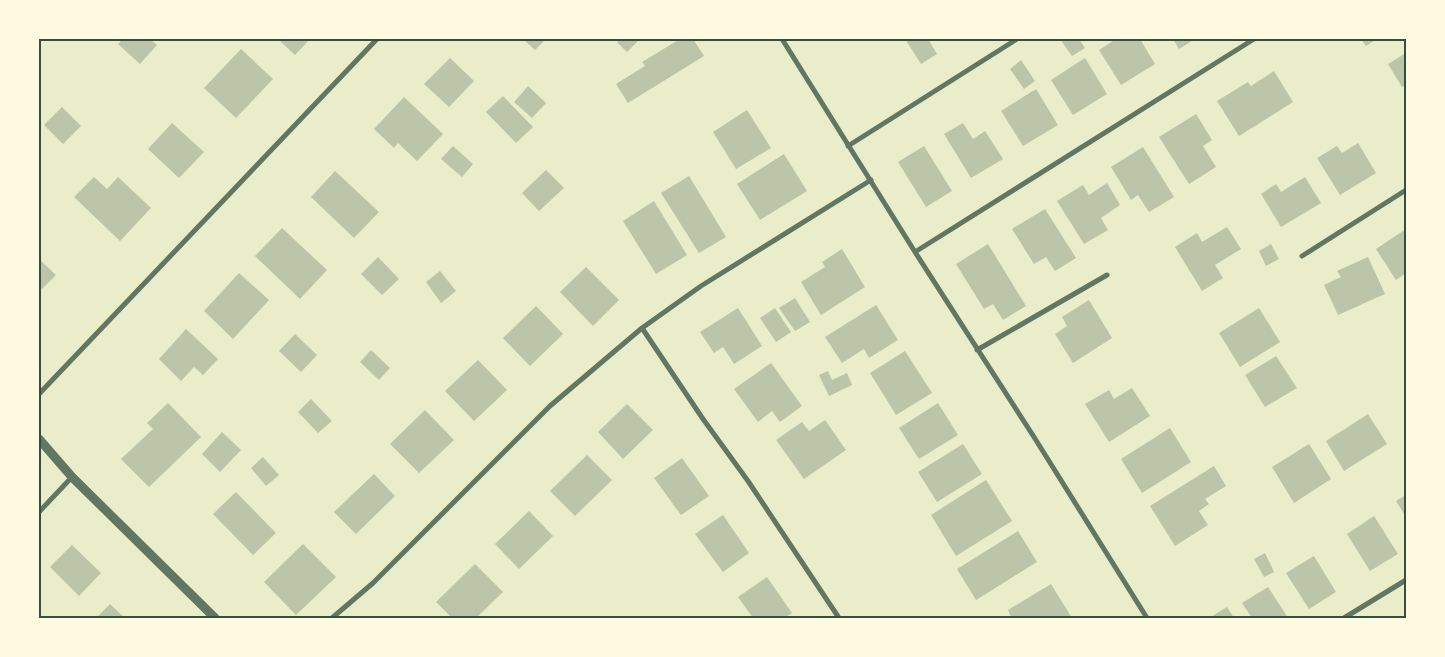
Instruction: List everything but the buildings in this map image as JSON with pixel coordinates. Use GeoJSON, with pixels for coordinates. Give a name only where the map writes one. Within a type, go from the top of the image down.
{"type":"FeatureCollection","features":[{"type":"Feature","properties":{"kind":"street"},"geometry":{"type":"LineString","coordinates":[[39,394],[377,39]]}},
{"type":"Feature","properties":{"kind":"street"},"geometry":{"type":"LineString","coordinates":[[782,39],[1147,618]]}},
{"type":"Feature","properties":{"kind":"street"},"geometry":{"type":"LineString","coordinates":[[848,146],[1017,39]]}},
{"type":"Feature","properties":{"kind":"street"},"geometry":{"type":"LineString","coordinates":[[915,252],[1254,39]]}},
{"type":"Feature","properties":{"kind":"street"},"geometry":{"type":"LineString","coordinates":[[332,618],[373,583],[550,406],[642,328],[701,286],[871,180]]}},
{"type":"Feature","properties":{"kind":"street"},"geometry":{"type":"LineString","coordinates":[[1302,256],[1406,190]]}},
{"type":"Feature","properties":{"kind":"street"},"geometry":{"type":"LineString","coordinates":[[977,350],[1108,275]]}},
{"type":"Feature","properties":{"kind":"street"},"geometry":{"type":"LineString","coordinates":[[642,328],[748,481],[839,618]]}},
{"type":"Feature","properties":{"kind":"street"},"geometry":{"type":"LineString","coordinates":[[39,439],[72,477],[215,618]]}},
{"type":"Feature","properties":{"kind":"street"},"geometry":{"type":"LineString","coordinates":[[39,512],[72,477]]}},
{"type":"Feature","properties":{"kind":"street"},"geometry":{"type":"LineString","coordinates":[[1344,618],[1406,580]]}}]}
